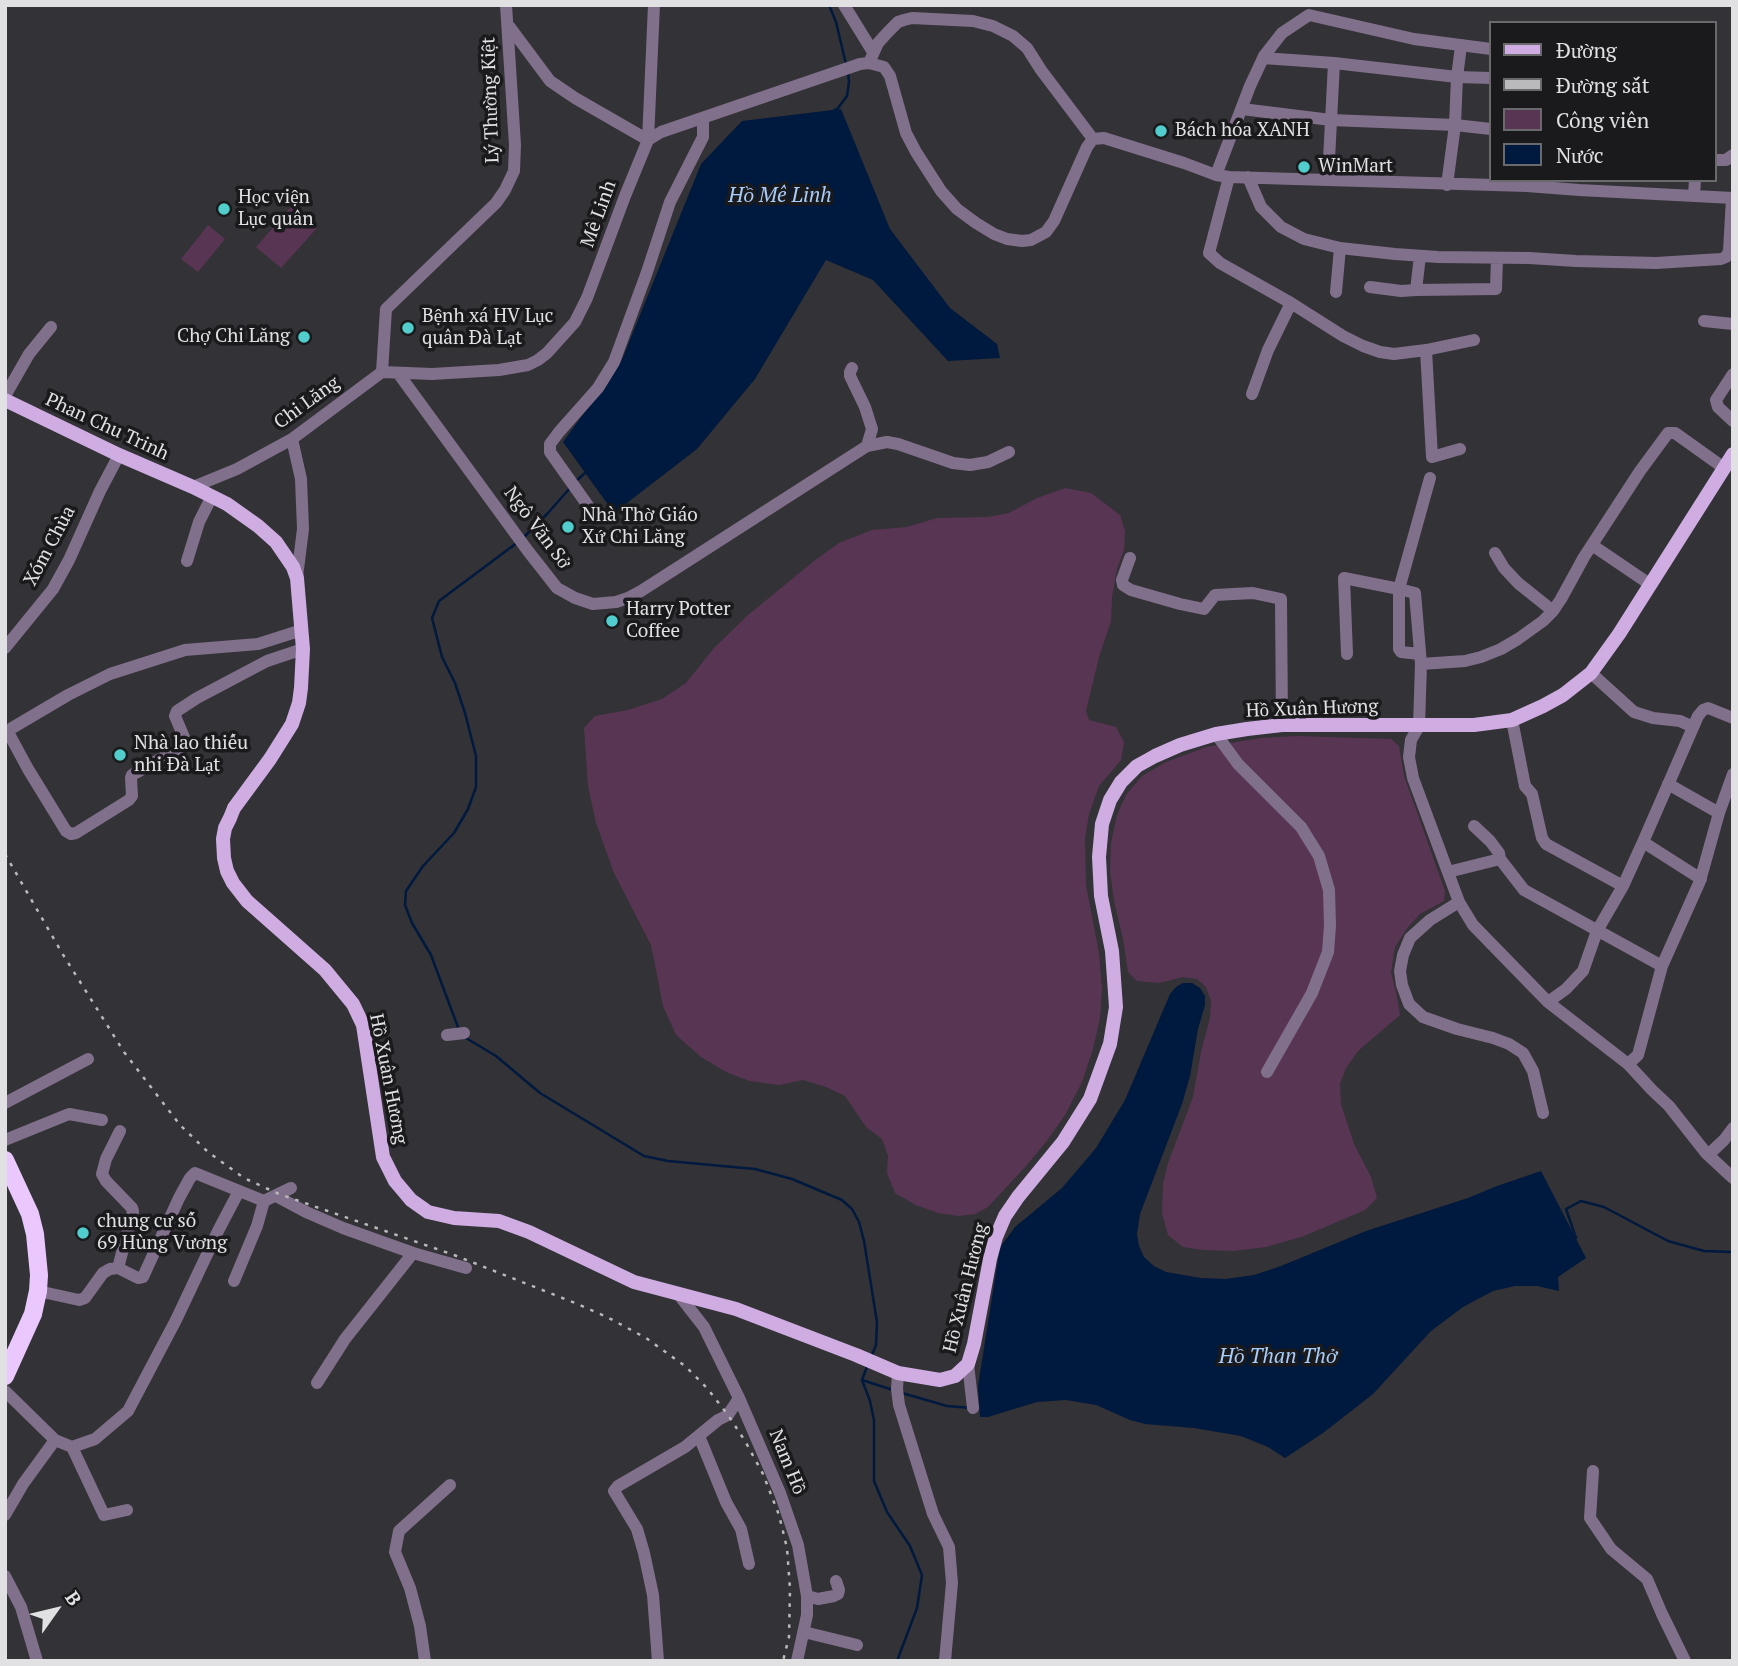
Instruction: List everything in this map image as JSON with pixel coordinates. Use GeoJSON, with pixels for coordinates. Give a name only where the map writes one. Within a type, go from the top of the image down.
{"type":"FeatureCollection","features":[{"type":"Feature","properties":{"kind":"highway"},"geometry":{"type":"LineString","coordinates":[[5,1160],[25,1202],[35,1234],[39,1275],[33,1314],[5,1376]]}},
{"type":"Feature","properties":{"kind":"main road","name":"Phan Chu Trinh"},"geometry":{"type":"LineString","coordinates":[[5,398],[119,455],[194,487]]}},
{"type":"Feature","properties":{"kind":"main road","name":"Hồ Xuân Hương"},"geometry":{"type":"LineString","coordinates":[[194,487],[227,504],[276,542],[288,558],[297,578],[302,630],[299,703],[292,724],[234,808],[225,828],[223,845],[227,871],[247,901],[325,970],[353,1004],[363,1025],[383,1157],[395,1181],[411,1200],[428,1212],[454,1218],[499,1221],[529,1232],[634,1282],[736,1308],[894,1371],[940,1380],[955,1376],[968,1364],[990,1259],[1005,1216],[1063,1142],[1090,1099],[1110,1044],[1116,1007],[1112,951],[1101,896],[1099,856],[1102,824],[1110,800],[1121,782],[1137,766],[1156,756],[1216,734],[1282,726],[1474,725],[1512,720],[1543,706],[1563,695],[1591,673],[1651,585],[1733,454]]}},
{"type":"Feature","properties":{"kind":"street","name":"Lý Thường Kiệt"},"geometry":{"type":"LineString","coordinates":[[382,372],[386,309],[496,204],[514,171],[506,5]]}},
{"type":"Feature","properties":{"kind":"street","name":"Mê Linh"},"geometry":{"type":"LineString","coordinates":[[382,372],[432,374],[499,370],[528,365],[547,353],[575,322],[603,259],[648,140],[654,5]]}},
{"type":"Feature","properties":{"kind":"street"},"geometry":{"type":"LineString","coordinates":[[844,5],[867,60],[884,67],[890,76],[906,133],[925,169],[957,209],[994,234],[1022,241],[1031,240],[1046,232],[1054,221],[1093,139]]}},
{"type":"Feature","properties":{"kind":"street"},"geometry":{"type":"LineString","coordinates":[[1474,340],[1426,350],[1394,354],[1380,352],[1343,336],[1213,259],[1209,253],[1222,176],[1242,108],[1263,58],[1282,33],[1309,15],[1414,39],[1490,49]]}},
{"type":"Feature","properties":{"kind":"street"},"geometry":{"type":"LineString","coordinates":[[507,24],[550,81],[648,140],[661,132],[867,60],[898,22],[912,18],[973,21],[993,26],[1013,36],[1027,48],[1093,139]]}},
{"type":"Feature","properties":{"kind":"street"},"geometry":{"type":"LineString","coordinates":[[1447,185],[1461,46]]}},
{"type":"Feature","properties":{"kind":"street"},"geometry":{"type":"LineString","coordinates":[[1263,58],[1490,78]]}},
{"type":"Feature","properties":{"kind":"street"},"geometry":{"type":"LineString","coordinates":[[1328,179],[1335,63]]}},
{"type":"Feature","properties":{"kind":"street"},"geometry":{"type":"LineString","coordinates":[[1242,108],[1331,120],[1490,129]]}},
{"type":"Feature","properties":{"kind":"street"},"geometry":{"type":"LineString","coordinates":[[596,517],[550,453],[550,444],[598,388],[614,362],[667,208],[704,137],[703,119]]}},
{"type":"Feature","properties":{"kind":"street"},"geometry":{"type":"LineString","coordinates":[[1093,139],[1118,141],[1222,176],[1328,179],[1447,185],[1527,183],[1732,198],[1729,251],[1727,257],[1721,259],[1656,263],[1420,256],[1340,248],[1304,239],[1281,227],[1261,207],[1248,177]]}},
{"type":"Feature","properties":{"kind":"street"},"geometry":{"type":"LineString","coordinates":[[1717,160],[1726,160],[1733,155]]}},
{"type":"Feature","properties":{"kind":"street"},"geometry":{"type":"LineString","coordinates":[[1694,196],[1695,182]]}},
{"type":"Feature","properties":{"kind":"street"},"geometry":{"type":"LineString","coordinates":[[1336,292],[1340,248]]}},
{"type":"Feature","properties":{"kind":"street"},"geometry":{"type":"LineString","coordinates":[[1416,290],[1420,256]]}},
{"type":"Feature","properties":{"kind":"street"},"geometry":{"type":"LineString","coordinates":[[1370,287],[1401,291],[1496,289],[1497,257]]}},
{"type":"Feature","properties":{"kind":"street"},"geometry":{"type":"LineString","coordinates":[[1252,394],[1268,350],[1291,303]]}},
{"type":"Feature","properties":{"kind":"street"},"geometry":{"type":"LineString","coordinates":[[1704,321],[1733,324]]}},
{"type":"Feature","properties":{"kind":"street"},"geometry":{"type":"LineString","coordinates":[[5,398],[29,354],[51,327]]}},
{"type":"Feature","properties":{"kind":"street"},"geometry":{"type":"LineString","coordinates":[[1426,350],[1432,457],[1460,449]]}},
{"type":"Feature","properties":{"kind":"street"},"geometry":{"type":"LineString","coordinates":[[852,368],[850,376],[872,429],[867,446],[887,442],[898,444],[953,463],[970,465],[988,462],[1009,452]]}},
{"type":"Feature","properties":{"kind":"street","name":"Chi Lăng"},"geometry":{"type":"LineString","coordinates":[[194,487],[257,460],[292,439],[382,372]]}},
{"type":"Feature","properties":{"kind":"street","name":"Ngô Văn Sở"},"geometry":{"type":"LineString","coordinates":[[398,373],[557,587],[566,594],[593,604],[628,598],[657,582],[867,446]]}},
{"type":"Feature","properties":{"kind":"street"},"geometry":{"type":"LineString","coordinates":[[1733,374],[1716,400],[1718,407],[1733,421]]}},
{"type":"Feature","properties":{"kind":"street"},"geometry":{"type":"LineString","coordinates":[[1430,478],[1399,589],[1399,649],[1421,659],[1465,661],[1501,649],[1543,621],[1553,611],[1592,545],[1645,463],[1668,433],[1675,433],[1724,468]]}},
{"type":"Feature","properties":{"kind":"street"},"geometry":{"type":"LineString","coordinates":[[292,439],[300,471],[303,529],[297,578]]}},
{"type":"Feature","properties":{"kind":"street","name":"Xóm Chùa"},"geometry":{"type":"LineString","coordinates":[[5,648],[53,589],[119,455]]}},
{"type":"Feature","properties":{"kind":"street"},"geometry":{"type":"LineString","coordinates":[[187,561],[199,522],[212,496]]}},
{"type":"Feature","properties":{"kind":"street"},"geometry":{"type":"LineString","coordinates":[[1592,545],[1651,585]]}},
{"type":"Feature","properties":{"kind":"street"},"geometry":{"type":"LineString","coordinates":[[1495,553],[1518,583],[1553,611]]}},
{"type":"Feature","properties":{"kind":"street"},"geometry":{"type":"LineString","coordinates":[[1130,558],[1122,585],[1180,604],[1204,608],[1215,595],[1227,594],[1253,593],[1281,599],[1282,726]]}},
{"type":"Feature","properties":{"kind":"street"},"geometry":{"type":"LineString","coordinates":[[1347,654],[1344,578],[1415,593],[1421,659],[1419,726],[1411,740],[1409,757],[1413,778],[1459,902],[1473,925],[1548,1002],[1628,1064],[1669,1106],[1708,1155],[1733,1178]]}},
{"type":"Feature","properties":{"kind":"street"},"geometry":{"type":"LineString","coordinates":[[302,630],[258,644],[185,650],[110,674],[68,695],[8,732],[66,831],[76,833],[129,800],[132,796],[132,775],[183,746],[186,741],[175,716],[177,711],[267,662],[303,649]]}},
{"type":"Feature","properties":{"kind":"street"},"geometry":{"type":"LineString","coordinates":[[1591,673],[1634,712],[1653,718],[1676,720],[1693,727]]}},
{"type":"Feature","properties":{"kind":"street"},"geometry":{"type":"LineString","coordinates":[[1548,1002],[1566,989],[1583,971],[1597,931],[1623,886],[1699,716],[1706,708],[1733,718]]}},
{"type":"Feature","properties":{"kind":"street"},"geometry":{"type":"LineString","coordinates":[[1512,720],[1525,786],[1532,794],[1542,838],[1546,844],[1623,886]]}},
{"type":"Feature","properties":{"kind":"street"},"geometry":{"type":"LineString","coordinates":[[1216,734],[1238,764],[1301,827],[1319,856],[1329,890],[1328,952],[1312,993],[1267,1072]]}},
{"type":"Feature","properties":{"kind":"street"},"geometry":{"type":"LineString","coordinates":[[1628,1064],[1639,1055],[1662,966],[1701,878],[1733,774]]}},
{"type":"Feature","properties":{"kind":"street"},"geometry":{"type":"LineString","coordinates":[[1668,784],[1719,813]]}},
{"type":"Feature","properties":{"kind":"street"},"geometry":{"type":"LineString","coordinates":[[1474,826],[1490,841],[1524,890],[1662,966]]}},
{"type":"Feature","properties":{"kind":"street"},"geometry":{"type":"LineString","coordinates":[[1643,842],[1701,878]]}},
{"type":"Feature","properties":{"kind":"street"},"geometry":{"type":"LineString","coordinates":[[1448,872],[1500,859]]}},
{"type":"Feature","properties":{"kind":"street"},"geometry":{"type":"LineString","coordinates":[[1459,902],[1430,920],[1410,938],[1400,971],[1405,995],[1409,1004],[1423,1017],[1501,1041],[1523,1053],[1533,1071],[1543,1113]]}},
{"type":"Feature","properties":{"kind":"street"},"geometry":{"type":"LineString","coordinates":[[447,1035],[464,1033]]}},
{"type":"Feature","properties":{"kind":"street"},"geometry":{"type":"LineString","coordinates":[[5,1103],[88,1059]]}},
{"type":"Feature","properties":{"kind":"street"},"geometry":{"type":"LineString","coordinates":[[5,1140],[69,1114],[102,1120]]}},
{"type":"Feature","properties":{"kind":"street"},"geometry":{"type":"LineString","coordinates":[[1708,1155],[1733,1128]]}},
{"type":"Feature","properties":{"kind":"street"},"geometry":{"type":"LineString","coordinates":[[118,1268],[132,1208],[102,1174],[106,1159],[120,1131]]}},
{"type":"Feature","properties":{"kind":"street"},"geometry":{"type":"LineString","coordinates":[[38,1291],[75,1300],[83,1299],[105,1271],[118,1268],[138,1278],[143,1277],[179,1198],[194,1174],[198,1173],[239,1191],[270,1198],[342,1228],[466,1268]]}},
{"type":"Feature","properties":{"kind":"street"},"geometry":{"type":"LineString","coordinates":[[234,1281],[270,1198],[291,1188]]}},
{"type":"Feature","properties":{"kind":"street"},"geometry":{"type":"LineString","coordinates":[[5,1391],[55,1440],[72,1447],[95,1439],[128,1411],[239,1191]]}},
{"type":"Feature","properties":{"kind":"street"},"geometry":{"type":"LineString","coordinates":[[317,1383],[345,1339],[413,1253]]}},
{"type":"Feature","properties":{"kind":"street","name":"Nam Hồ"},"geometry":{"type":"LineString","coordinates":[[679,1295],[704,1327],[739,1398],[780,1493],[798,1545],[807,1596],[807,1615],[797,1661]]}},
{"type":"Feature","properties":{"kind":"street"},"geometry":{"type":"LineString","coordinates":[[968,1364],[973,1408]]}},
{"type":"Feature","properties":{"kind":"street"},"geometry":{"type":"LineString","coordinates":[[894,1371],[899,1405],[933,1514],[949,1547],[952,1583],[945,1661]]}},
{"type":"Feature","properties":{"kind":"street"},"geometry":{"type":"LineString","coordinates":[[658,1661],[653,1595],[644,1553],[637,1529],[614,1491],[618,1486],[685,1447],[728,1415],[739,1398]]}},
{"type":"Feature","properties":{"kind":"street"},"geometry":{"type":"LineString","coordinates":[[699,1436],[726,1502],[741,1529],[749,1564]]}},
{"type":"Feature","properties":{"kind":"street"},"geometry":{"type":"LineString","coordinates":[[5,1515],[23,1483],[55,1440]]}},
{"type":"Feature","properties":{"kind":"street"},"geometry":{"type":"LineString","coordinates":[[72,1447],[104,1516],[127,1510]]}},
{"type":"Feature","properties":{"kind":"street"},"geometry":{"type":"LineString","coordinates":[[1593,1471],[1590,1518],[1611,1549],[1647,1579],[1685,1661]]}},
{"type":"Feature","properties":{"kind":"street"},"geometry":{"type":"LineString","coordinates":[[425,1661],[420,1626],[410,1588],[395,1552],[399,1531],[450,1485]]}},
{"type":"Feature","properties":{"kind":"street"},"geometry":{"type":"LineString","coordinates":[[5,1576],[21,1607],[37,1661]]}},
{"type":"Feature","properties":{"kind":"street"},"geometry":{"type":"LineString","coordinates":[[807,1596],[818,1599],[838,1594],[836,1581]]}},
{"type":"Feature","properties":{"kind":"street"},"geometry":{"type":"LineString","coordinates":[[804,1632],[857,1645]]}},
{"type":"Feature","properties":{"kind":"green space"},"geometry":{"type":"Polygon","coordinates":[[[292,206],[317,228],[281,268],[256,247],[292,206]]]}},
{"type":"Feature","properties":{"kind":"green space"},"geometry":{"type":"Polygon","coordinates":[[[208,225],[225,239],[198,272],[181,259],[208,225]]]}},
{"type":"Feature","properties":{"kind":"green space"},"geometry":{"type":"Polygon","coordinates":[[[1065,488],[1091,493],[1120,515],[1125,531],[1124,550],[1112,597],[1111,621],[1086,711],[1089,720],[1116,727],[1124,742],[1121,760],[1099,786],[1089,814],[1085,839],[1086,885],[1099,953],[1102,990],[1100,1018],[1082,1082],[1065,1115],[1046,1142],[988,1207],[975,1214],[959,1216],[938,1213],[895,1193],[887,1173],[888,1156],[882,1139],[866,1127],[845,1096],[803,1080],[779,1085],[750,1081],[728,1073],[701,1057],[676,1035],[663,1006],[651,945],[614,873],[596,823],[588,786],[584,728],[595,716],[628,710],[662,699],[686,683],[714,648],[748,615],[839,543],[872,530],[907,527],[937,518],[988,517],[1009,513],[1037,498],[1065,488]]]}},
{"type":"Feature","properties":{"kind":"green space"},"geometry":{"type":"Polygon","coordinates":[[[1296,736],[1391,739],[1399,746],[1404,776],[1445,891],[1444,901],[1420,914],[1395,947],[1391,972],[1400,1015],[1358,1051],[1346,1068],[1340,1084],[1341,1104],[1354,1144],[1371,1177],[1377,1198],[1365,1210],[1304,1236],[1266,1247],[1233,1251],[1183,1247],[1168,1235],[1162,1213],[1163,1184],[1168,1163],[1193,1097],[1210,1018],[1211,1001],[1206,987],[1197,979],[1183,977],[1159,983],[1137,981],[1128,972],[1110,871],[1111,843],[1117,815],[1126,795],[1142,776],[1166,762],[1206,747],[1261,738],[1296,736]]]}},
{"type":"Feature","properties":{"kind":"water","name":"Hồ Mê Linh"},"geometry":{"type":"Polygon","coordinates":[[[841,109],[890,229],[950,308],[997,344],[1000,358],[948,361],[873,280],[826,260],[755,379],[697,449],[614,513],[563,442],[621,362],[701,164],[742,121],[841,109]]]}},
{"type":"Feature","properties":{"kind":"water","name":"Hồ Than Thở"},"geometry":{"type":"Polygon","coordinates":[[[1183,983],[1192,983],[1200,988],[1205,996],[1205,1005],[1182,1104],[1140,1214],[1137,1234],[1139,1246],[1144,1257],[1154,1266],[1166,1272],[1201,1278],[1225,1279],[1254,1275],[1366,1231],[1541,1171],[1586,1258],[1558,1277],[1559,1291],[1537,1286],[1515,1286],[1493,1291],[1463,1307],[1431,1331],[1373,1394],[1323,1433],[1285,1458],[1268,1447],[1241,1436],[1194,1428],[1145,1424],[1096,1405],[1066,1400],[1037,1402],[980,1417],[978,1386],[1001,1246],[1015,1227],[1062,1188],[1096,1148],[1125,1100],[1170,994],[1183,983]]]}},
{"type":"Feature","properties":{"kind":"waterway"},"geometry":{"type":"LineString","coordinates":[[829,5],[846,64]]}},
{"type":"Feature","properties":{"kind":"waterway"},"geometry":{"type":"LineString","coordinates":[[833,111],[847,96],[848,71]]}},
{"type":"Feature","properties":{"kind":"waterway"},"geometry":{"type":"LineString","coordinates":[[575,482],[586,472]]}},
{"type":"Feature","properties":{"kind":"waterway"},"geometry":{"type":"LineString","coordinates":[[523,538],[571,487]]}},
{"type":"Feature","properties":{"kind":"waterway"},"geometry":{"type":"LineString","coordinates":[[459,1030],[431,955],[405,905],[406,891],[423,866],[454,833],[468,809],[476,787],[476,756],[465,713],[455,683],[442,657],[432,618],[439,601],[518,542]]}},
{"type":"Feature","properties":{"kind":"waterway"},"geometry":{"type":"LineString","coordinates":[[466,1038],[496,1056],[540,1093],[644,1156],[668,1161],[755,1169],[792,1179],[842,1200],[852,1209],[859,1222],[864,1241],[877,1322],[876,1345],[872,1355]]}},
{"type":"Feature","properties":{"kind":"waterway"},"geometry":{"type":"LineString","coordinates":[[1576,1238],[1566,1209],[1581,1201],[1604,1207],[1668,1241],[1704,1251],[1733,1252]]}},
{"type":"Feature","properties":{"kind":"waterway"},"geometry":{"type":"LineString","coordinates":[[868,1364],[862,1380],[874,1420],[874,1481],[887,1512],[910,1546],[922,1575],[917,1608],[897,1661]]}},
{"type":"Feature","properties":{"kind":"waterway"},"geometry":{"type":"LineString","coordinates":[[862,1380],[893,1390]]}},
{"type":"Feature","properties":{"kind":"waterway"},"geometry":{"type":"LineString","coordinates":[[902,1393],[947,1406],[971,1408]]}},
{"type":"Feature","properties":{"kind":"railway"},"geometry":{"type":"LineString","coordinates":[[5,854],[62,953],[124,1052],[180,1125],[208,1152],[244,1178],[279,1194],[454,1255],[607,1317],[646,1338],[685,1366],[707,1388],[745,1441],[763,1474],[779,1515],[787,1548],[790,1589],[789,1637],[783,1661]]}},
{"type":"Feature","properties":{"kind":"place","name":"Bách hóa XANH"},"geometry":{"type":"Point","coordinates":[1161,131]}},
{"type":"Feature","properties":{"kind":"place","name":"WinMart"},"geometry":{"type":"Point","coordinates":[1304,167]}},
{"type":"Feature","properties":{"kind":"place","name":"Học viện Lục quân"},"geometry":{"type":"Point","coordinates":[224,209]}},
{"type":"Feature","properties":{"kind":"place","name":"Bệnh xá HV Lục quân Đà Lạt"},"geometry":{"type":"Point","coordinates":[408,328]}},
{"type":"Feature","properties":{"kind":"place","name":"Chợ Chi Lăng"},"geometry":{"type":"Point","coordinates":[304,337]}},
{"type":"Feature","properties":{"kind":"place","name":"Nhà Thờ Giáo Xứ Chi Lăng"},"geometry":{"type":"Point","coordinates":[568,527]}},
{"type":"Feature","properties":{"kind":"place","name":"Harry Potter Coffee"},"geometry":{"type":"Point","coordinates":[612,621]}},
{"type":"Feature","properties":{"kind":"place","name":"Nhà lao thiếu nhi Đà Lạt"},"geometry":{"type":"Point","coordinates":[120,755]}},
{"type":"Feature","properties":{"kind":"place","name":"chung cư số 69 Hùng Vương"},"geometry":{"type":"Point","coordinates":[83,1233]}}]}
